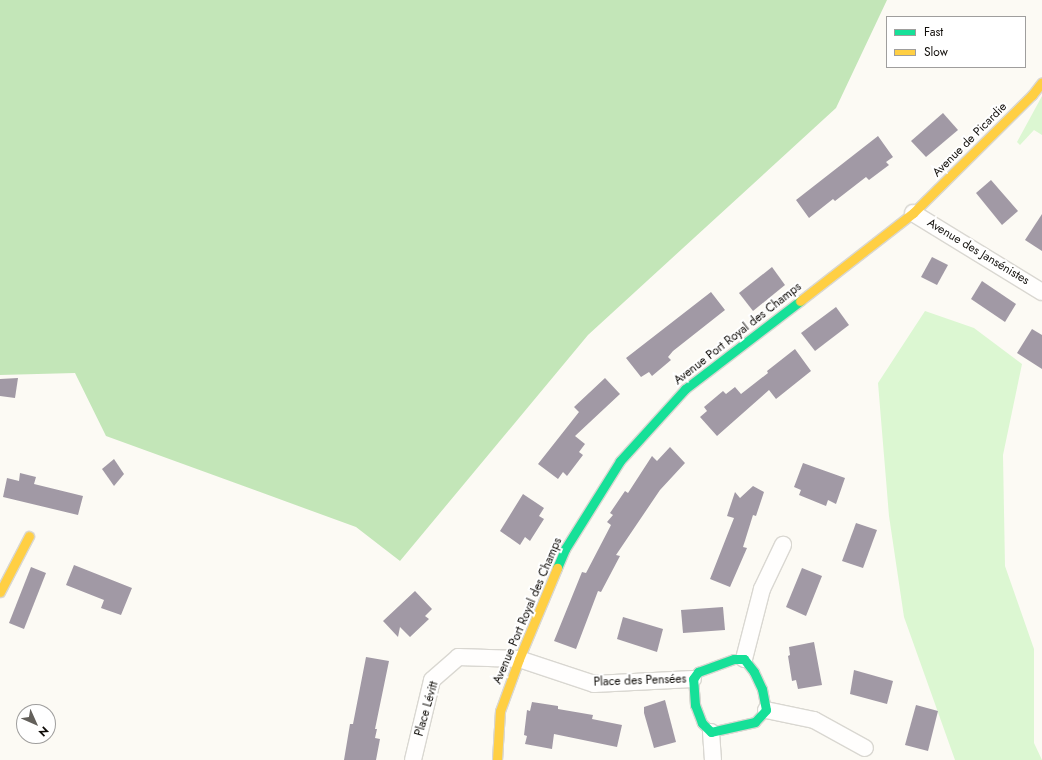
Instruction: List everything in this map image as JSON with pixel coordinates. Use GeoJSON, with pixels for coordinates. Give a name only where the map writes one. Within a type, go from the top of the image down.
{"type":"FeatureCollection","features":[{"type":"Feature","properties":{"kind":"street","name":"Avenue de Picardie"},"geometry":{"type":"LineString","coordinates":[[913,213],[1032,94],[1042,82]]}},
{"type":"Feature","properties":{"kind":"street","name":"Avenue des Jansénistes"},"geometry":{"type":"LineString","coordinates":[[913,213],[1042,292]]}},
{"type":"Feature","properties":{"kind":"street","name":"Avenue Port Royal des Champs"},"geometry":{"type":"LineString","coordinates":[[497,760],[500,712],[519,659],[565,549],[620,461],[685,389],[913,213]]}},
{"type":"Feature","properties":{"kind":"street"},"geometry":{"type":"LineString","coordinates":[[0,592],[29,536]]}},
{"type":"Feature","properties":{"kind":"street"},"geometry":{"type":"LineString","coordinates":[[766,710],[762,689],[754,672],[744,659],[762,589],[783,545]]}},
{"type":"Feature","properties":{"kind":"street","name":"Place Lévitt"},"geometry":{"type":"LineString","coordinates":[[413,760],[432,680],[458,657],[519,659]]}},
{"type":"Feature","properties":{"kind":"street","name":"Place des Pensées"},"geometry":{"type":"LineString","coordinates":[[519,659],[594,684],[692,679],[698,672],[734,659],[744,659]]}},
{"type":"Feature","properties":{"kind":"street","name":"Place des Pensées"},"geometry":{"type":"LineString","coordinates":[[692,679],[695,705],[702,723],[711,732]]}},
{"type":"Feature","properties":{"kind":"street"},"geometry":{"type":"LineString","coordinates":[[713,760],[711,732],[755,722],[766,710]]}},
{"type":"Feature","properties":{"kind":"street"},"geometry":{"type":"LineString","coordinates":[[766,710],[814,720],[865,748]]}},
{"type":"Feature","properties":{"kind":"green space"},"geometry":{"type":"Polygon","coordinates":[[[0,0],[887,0],[836,108],[588,335],[400,561],[356,527],[106,436],[75,373],[0,375],[0,0]]]}},
{"type":"Feature","properties":{"kind":"green space"},"geometry":{"type":"Polygon","coordinates":[[[1042,96],[1042,135],[1034,130],[1020,145],[1017,142],[1042,96]]]}},
{"type":"Feature","properties":{"kind":"green space"},"geometry":{"type":"Polygon","coordinates":[[[925,311],[974,328],[1022,364],[1003,455],[1005,566],[1034,649],[1034,743],[1042,760],[955,760],[904,617],[889,516],[878,383],[925,311]]]}},
{"type":"Feature","properties":{"kind":"building"},"geometry":{"type":"Polygon","coordinates":[[[943,113],[958,130],[926,157],[911,141],[943,113]]]}},
{"type":"Feature","properties":{"kind":"building"},"geometry":{"type":"Polygon","coordinates":[[[878,136],[893,157],[886,162],[889,165],[869,180],[866,177],[835,201],[833,199],[809,218],[796,200],[878,136]]]}},
{"type":"Feature","properties":{"kind":"building"},"geometry":{"type":"Polygon","coordinates":[[[991,180],[1018,211],[1002,225],[976,193],[991,180]]]}},
{"type":"Feature","properties":{"kind":"building"},"geometry":{"type":"Polygon","coordinates":[[[1042,214],[1042,251],[1025,240],[1042,214]]]}},
{"type":"Feature","properties":{"kind":"building"},"geometry":{"type":"Polygon","coordinates":[[[932,257],[948,265],[937,285],[921,277],[932,257]]]}},
{"type":"Feature","properties":{"kind":"building"},"geometry":{"type":"Polygon","coordinates":[[[772,267],[785,285],[753,311],[739,293],[772,267]]]}},
{"type":"Feature","properties":{"kind":"building"},"geometry":{"type":"Polygon","coordinates":[[[982,281],[1016,304],[1005,322],[971,299],[982,281]]]}},
{"type":"Feature","properties":{"kind":"building"},"geometry":{"type":"Polygon","coordinates":[[[711,292],[725,310],[673,351],[668,357],[671,360],[652,376],[649,372],[641,377],[626,358],[711,292]]]}},
{"type":"Feature","properties":{"kind":"building"},"geometry":{"type":"Polygon","coordinates":[[[836,307],[849,325],[815,351],[801,333],[836,307]]]}},
{"type":"Feature","properties":{"kind":"building"},"geometry":{"type":"Polygon","coordinates":[[[1032,329],[1042,335],[1042,369],[1017,353],[1032,329]]]}},
{"type":"Feature","properties":{"kind":"building"},"geometry":{"type":"Polygon","coordinates":[[[795,349],[811,371],[776,399],[769,390],[717,436],[700,417],[707,411],[704,407],[723,391],[726,394],[735,387],[741,394],[795,349]]]}},
{"type":"Feature","properties":{"kind":"building"},"geometry":{"type":"Polygon","coordinates":[[[18,378],[15,398],[0,396],[0,379],[18,378]]]}},
{"type":"Feature","properties":{"kind":"building"},"geometry":{"type":"Polygon","coordinates":[[[605,378],[620,394],[575,436],[585,444],[579,452],[583,455],[567,476],[563,472],[558,479],[538,464],[579,412],[574,407],[605,378]]]}},
{"type":"Feature","properties":{"kind":"building"},"geometry":{"type":"Polygon","coordinates":[[[670,447],[685,463],[660,490],[616,555],[620,556],[601,592],[598,591],[576,649],[554,641],[582,572],[586,573],[611,525],[607,522],[613,515],[610,513],[625,491],[628,493],[652,456],[657,461],[670,447]]]}},
{"type":"Feature","properties":{"kind":"building"},"geometry":{"type":"Polygon","coordinates":[[[114,459],[124,474],[114,486],[102,469],[114,459]]]}},
{"type":"Feature","properties":{"kind":"building"},"geometry":{"type":"Polygon","coordinates":[[[803,463],[845,478],[836,504],[828,500],[826,506],[799,495],[801,490],[794,487],[803,463]]]}},
{"type":"Feature","properties":{"kind":"building"},"geometry":{"type":"Polygon","coordinates":[[[20,473],[36,477],[34,484],[83,496],[78,515],[3,497],[7,478],[19,481],[20,473]]]}},
{"type":"Feature","properties":{"kind":"building"},"geometry":{"type":"Polygon","coordinates":[[[753,486],[764,492],[756,516],[753,515],[743,547],[747,548],[730,587],[710,579],[734,518],[727,516],[735,492],[740,498],[753,486]]]}},
{"type":"Feature","properties":{"kind":"building"},"geometry":{"type":"Polygon","coordinates":[[[523,494],[544,508],[539,516],[544,519],[530,541],[525,537],[520,545],[500,531],[523,494]]]}},
{"type":"Feature","properties":{"kind":"building"},"geometry":{"type":"Polygon","coordinates":[[[856,523],[877,530],[863,568],[842,561],[856,523]]]}},
{"type":"Feature","properties":{"kind":"building"},"geometry":{"type":"Polygon","coordinates":[[[74,565],[132,588],[121,615],[101,608],[104,600],[66,585],[74,565]]]}},
{"type":"Feature","properties":{"kind":"building"},"geometry":{"type":"Polygon","coordinates":[[[31,567],[46,573],[24,629],[9,623],[31,567]]]}},
{"type":"Feature","properties":{"kind":"building"},"geometry":{"type":"Polygon","coordinates":[[[802,568],[822,576],[806,616],[786,607],[802,568]]]}},
{"type":"Feature","properties":{"kind":"building"},"geometry":{"type":"Polygon","coordinates":[[[415,591],[432,609],[425,616],[429,619],[410,637],[400,627],[398,637],[383,621],[415,591]]]}},
{"type":"Feature","properties":{"kind":"building"},"geometry":{"type":"Polygon","coordinates":[[[723,607],[725,630],[683,633],[681,610],[723,607]]]}},
{"type":"Feature","properties":{"kind":"building"},"geometry":{"type":"Polygon","coordinates":[[[623,617],[663,629],[657,652],[617,639],[623,617]]]}},
{"type":"Feature","properties":{"kind":"building"},"geometry":{"type":"Polygon","coordinates":[[[814,642],[822,685],[798,689],[796,680],[792,681],[788,656],[790,655],[789,647],[814,642]]]}},
{"type":"Feature","properties":{"kind":"building"},"geometry":{"type":"Polygon","coordinates":[[[366,657],[389,661],[375,729],[377,729],[375,738],[380,739],[376,760],[344,760],[350,724],[353,724],[366,657]]]}},
{"type":"Feature","properties":{"kind":"building"},"geometry":{"type":"Polygon","coordinates":[[[854,670],[893,681],[887,704],[850,694],[854,670]]]}},
{"type":"Feature","properties":{"kind":"building"},"geometry":{"type":"Polygon","coordinates":[[[665,700],[676,742],[654,748],[644,713],[644,707],[665,700]]]}},
{"type":"Feature","properties":{"kind":"building"},"geometry":{"type":"Polygon","coordinates":[[[532,702],[558,706],[558,709],[593,715],[592,719],[622,725],[617,747],[554,734],[552,749],[525,744],[527,736],[524,735],[527,710],[530,711],[532,702]]]}},
{"type":"Feature","properties":{"kind":"building"},"geometry":{"type":"Polygon","coordinates":[[[916,705],[938,711],[928,751],[905,745],[916,705]]]}},
{"type":"Feature","properties":{"kind":"traffic: fast"},"geometry":{"type":"LineString","coordinates":[[557,568],[565,549],[620,461],[685,389],[800,301]]}},
{"type":"Feature","properties":{"kind":"traffic: fast"},"geometry":{"type":"LineString","coordinates":[[734,659],[744,659],[754,672],[762,689],[766,710],[755,722],[711,732],[702,723],[695,705],[693,679],[698,672],[734,659]]}},
{"type":"Feature","properties":{"kind":"traffic: slow"},"geometry":{"type":"LineString","coordinates":[[800,301],[913,213],[1032,95],[1042,82]]}},
{"type":"Feature","properties":{"kind":"traffic: slow"},"geometry":{"type":"LineString","coordinates":[[0,592],[29,536]]}},
{"type":"Feature","properties":{"kind":"traffic: slow"},"geometry":{"type":"LineString","coordinates":[[497,760],[500,711],[519,659],[557,568]]}}]}
